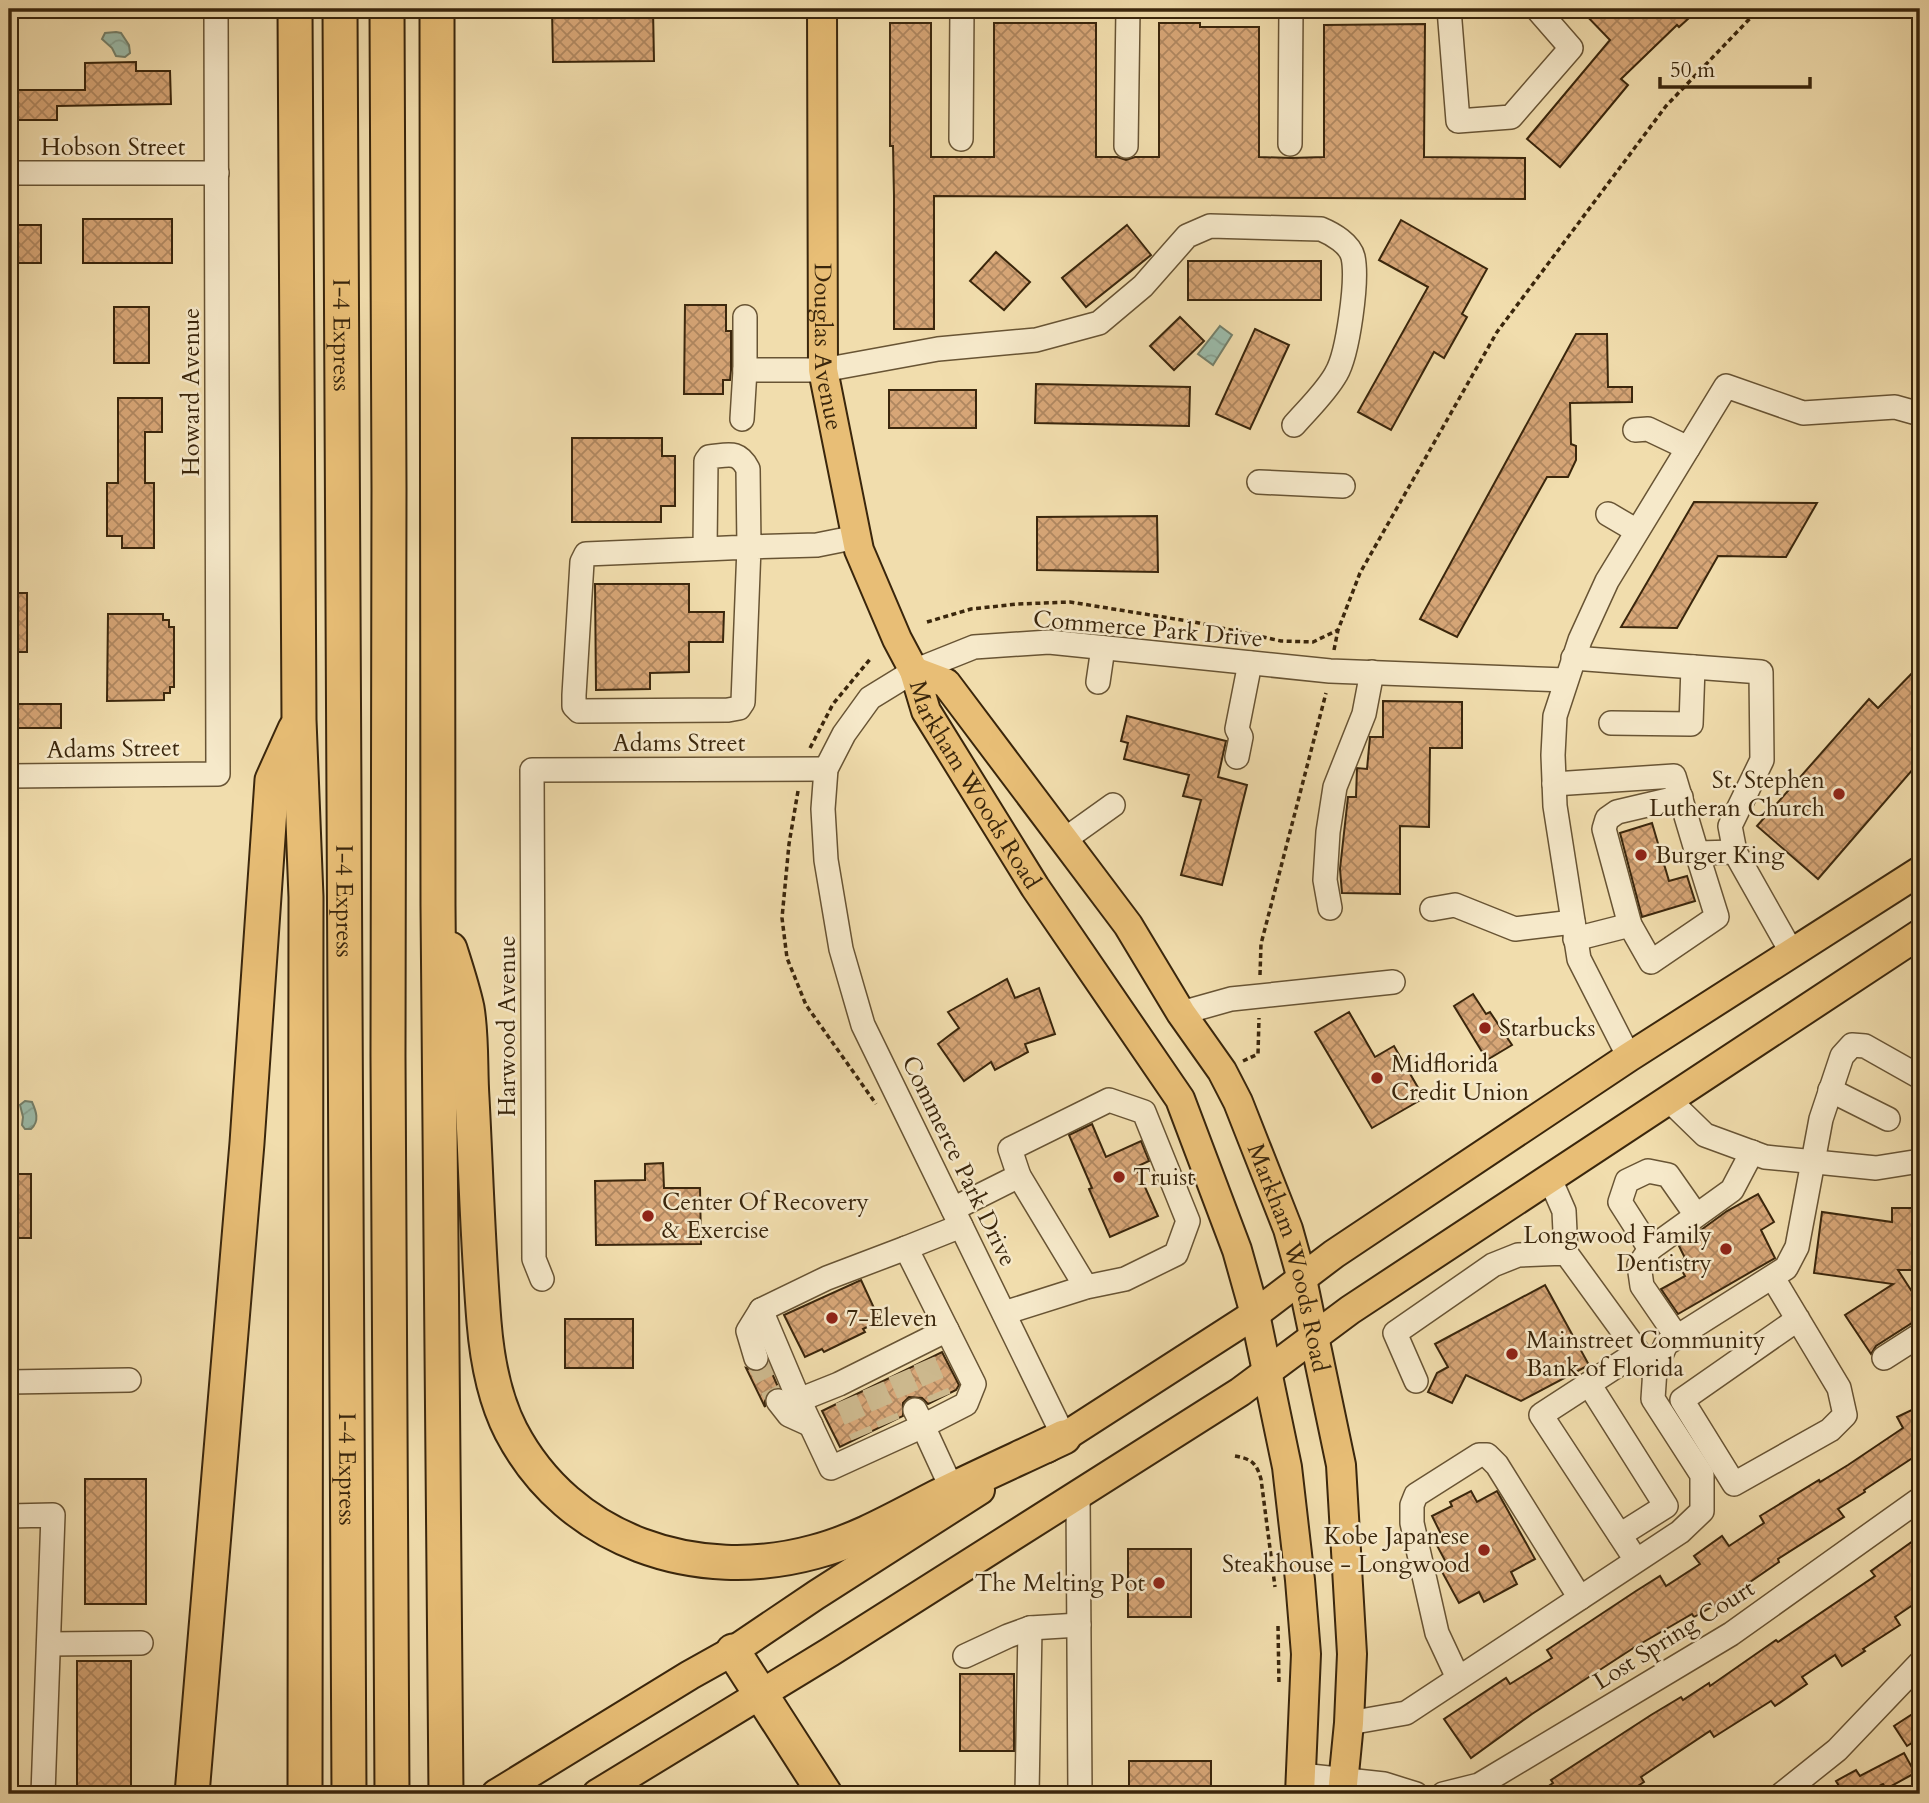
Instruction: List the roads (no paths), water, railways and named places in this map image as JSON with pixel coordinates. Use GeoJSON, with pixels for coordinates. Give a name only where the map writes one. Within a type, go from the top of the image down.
{"type":"FeatureCollection","features":[{"type":"Feature","properties":{"kind":"highway"},"geometry":{"type":"LineString","coordinates":[[295,9],[299,720],[306,897],[304,1794]]}},
{"type":"Feature","properties":{"kind":"highway","name":"I-4 Express"},"geometry":{"type":"LineString","coordinates":[[340,9],[349,1794]]}},
{"type":"Feature","properties":{"kind":"highway","name":"I-4 Express"},"geometry":{"type":"LineString","coordinates":[[387,9],[392,1794]]}},
{"type":"Feature","properties":{"kind":"highway"},"geometry":{"type":"LineString","coordinates":[[437,9],[439,906],[447,1789]]}},
{"type":"Feature","properties":{"kind":"highway"},"geometry":{"type":"LineString","coordinates":[[192,1794],[247,1143],[272,780],[299,720]]}},
{"type":"Feature","properties":{"kind":"highway"},"geometry":{"type":"LineString","coordinates":[[439,906],[467,1009],[484,1323],[492,1378],[510,1429],[544,1478],[564,1499],[589,1519],[623,1539],[667,1555],[742,1562],[794,1557],[818,1552],[956,1496],[1064,1437]]}},
{"type":"Feature","properties":{"kind":"highway"},"geometry":{"type":"LineString","coordinates":[[733,1651],[825,1794]]}},
{"type":"Feature","properties":{"kind":"main road","name":"Douglas Avenue"},"geometry":{"type":"LineString","coordinates":[[822,9],[823,370],[859,550],[897,639],[914,671]]}},
{"type":"Feature","properties":{"kind":"main road","name":"Markham Woods Road"},"geometry":{"type":"LineString","coordinates":[[914,671],[946,683],[1128,925],[1181,1013],[1222,1071],[1238,1102],[1288,1229],[1302,1279],[1340,1465],[1352,1654],[1343,1786]]}},
{"type":"Feature","properties":{"kind":"main road","name":"Markham Woods Road"},"geometry":{"type":"LineString","coordinates":[[914,671],[926,711],[933,723],[1035,887],[1180,1099],[1237,1250],[1255,1314],[1287,1467],[1306,1654],[1300,1785]]}},
{"type":"Feature","properties":{"kind":"main road"},"geometry":{"type":"LineString","coordinates":[[1064,1437],[1255,1314],[1334,1254],[1629,1057],[1920,871]]}},
{"type":"Feature","properties":{"kind":"main road"},"geometry":{"type":"LineString","coordinates":[[597,1794],[761,1695],[1267,1374],[1350,1310],[1920,934]]}},
{"type":"Feature","properties":{"kind":"main road"},"geometry":{"type":"LineString","coordinates":[[496,1794],[733,1651],[956,1496]]}},
{"type":"Feature","properties":{"kind":"street","name":"Howard Avenue"},"geometry":{"type":"LineString","coordinates":[[216,9],[218,775]]}},
{"type":"Feature","properties":{"kind":"street"},"geometry":{"type":"LineString","coordinates":[[961,139],[962,9]]}},
{"type":"Feature","properties":{"kind":"street"},"geometry":{"type":"LineString","coordinates":[[1126,146],[1128,9]]}},
{"type":"Feature","properties":{"kind":"street"},"geometry":{"type":"LineString","coordinates":[[1290,144],[1292,9]]}},
{"type":"Feature","properties":{"kind":"street"},"geometry":{"type":"LineString","coordinates":[[1449,9],[1458,121],[1511,117],[1572,48],[1537,9]]}},
{"type":"Feature","properties":{"kind":"street","name":"Hobson Street"},"geometry":{"type":"LineString","coordinates":[[9,173],[217,173]]}},
{"type":"Feature","properties":{"kind":"street"},"geometry":{"type":"LineString","coordinates":[[745,370],[823,370],[938,349],[1036,340],[1099,323],[1143,286],[1187,236],[1210,226],[1321,229],[1337,236],[1353,254],[1354,285],[1345,351],[1336,375],[1294,425]]}},
{"type":"Feature","properties":{"kind":"street"},"geometry":{"type":"LineString","coordinates":[[742,419],[745,317]]}},
{"type":"Feature","properties":{"kind":"street"},"geometry":{"type":"LineString","coordinates":[[1629,1057],[1578,959],[1555,806],[1555,716],[1569,669],[1606,581],[1726,386],[1803,413],[1895,407],[1920,414]]}},
{"type":"Feature","properties":{"kind":"street"},"geometry":{"type":"LineString","coordinates":[[1644,424],[1688,448]]}},
{"type":"Feature","properties":{"kind":"street"},"geometry":{"type":"LineString","coordinates":[[705,549],[706,461],[709,457],[734,455],[742,458],[748,469],[748,547],[744,702],[739,708],[727,710],[579,711],[574,706],[574,695],[582,562],[586,554],[705,549],[748,547],[817,545],[857,537]]}},
{"type":"Feature","properties":{"kind":"street"},"geometry":{"type":"LineString","coordinates":[[1259,482],[1343,486]]}},
{"type":"Feature","properties":{"kind":"street"},"geometry":{"type":"LineString","coordinates":[[1608,514],[1637,531]]}},
{"type":"Feature","properties":{"kind":"street","name":"Commerce Park Drive"},"geometry":{"type":"LineString","coordinates":[[1064,1437],[863,1025],[841,949],[826,860],[823,809],[827,769],[845,734],[870,698],[914,671],[974,647],[1048,642],[1330,671],[1693,667],[1761,672],[1762,760],[1730,826],[1735,852]]}},
{"type":"Feature","properties":{"kind":"street"},"geometry":{"type":"LineString","coordinates":[[1098,682],[1103,648]]}},
{"type":"Feature","properties":{"kind":"street"},"geometry":{"type":"LineString","coordinates":[[1237,757],[1241,737],[1237,729],[1250,663]]}},
{"type":"Feature","properties":{"kind":"street"},"geometry":{"type":"LineString","coordinates":[[1611,723],[1691,724],[1693,667]]}},
{"type":"Feature","properties":{"kind":"street"},"geometry":{"type":"LineString","coordinates":[[1330,908],[1325,880],[1328,832],[1335,787],[1364,714],[1372,672]]}},
{"type":"Feature","properties":{"kind":"street","name":"Adams Street"},"geometry":{"type":"LineString","coordinates":[[532,770],[827,769]]}},
{"type":"Feature","properties":{"kind":"street","name":"Harwood Avenue"},"geometry":{"type":"LineString","coordinates":[[532,770],[534,1259],[542,1279]]}},
{"type":"Feature","properties":{"kind":"street","name":"Adams Street"},"geometry":{"type":"LineString","coordinates":[[9,776],[218,775]]}},
{"type":"Feature","properties":{"kind":"street"},"geometry":{"type":"LineString","coordinates":[[1554,784],[1674,776],[1681,797],[1717,918],[1651,962],[1630,925],[1604,829],[1607,819],[1618,812],[1681,797]]}},
{"type":"Feature","properties":{"kind":"street"},"geometry":{"type":"LineString","coordinates":[[1064,840],[1114,805]]}},
{"type":"Feature","properties":{"kind":"street"},"geometry":{"type":"LineString","coordinates":[[1697,853],[1735,852],[1792,953]]}},
{"type":"Feature","properties":{"kind":"street"},"geometry":{"type":"LineString","coordinates":[[1432,909],[1455,905],[1515,929],[1574,930],[1630,925]]}},
{"type":"Feature","properties":{"kind":"street"},"geometry":{"type":"LineString","coordinates":[[1181,1013],[1231,999],[1393,982]]}},
{"type":"Feature","properties":{"kind":"street"},"geometry":{"type":"LineString","coordinates":[[1349,1723],[1406,1713],[1680,1532],[1702,1511],[1702,1475],[1653,1399],[1654,1374],[1666,1344],[1786,1268],[1797,1247],[1821,1119],[1842,1056],[1852,1045],[1865,1046],[1920,1077]]}},
{"type":"Feature","properties":{"kind":"street"},"geometry":{"type":"LineString","coordinates":[[1830,1090],[1888,1119]]}},
{"type":"Feature","properties":{"kind":"street"},"geometry":{"type":"LineString","coordinates":[[1004,1312],[1086,1287],[1125,1279],[1176,1254],[1188,1221],[1144,1112],[1109,1100],[1010,1149],[1019,1176],[1086,1287]]}},
{"type":"Feature","properties":{"kind":"street"},"geometry":{"type":"LineString","coordinates":[[1670,1100],[1705,1135],[1765,1157],[1876,1168],[1920,1161]]}},
{"type":"Feature","properties":{"kind":"street"},"geometry":{"type":"LineString","coordinates":[[1676,1337],[1642,1286],[1639,1265],[1650,1249],[1732,1190],[1752,1152]]}},
{"type":"Feature","properties":{"kind":"street"},"geometry":{"type":"LineString","coordinates":[[1650,1249],[1620,1202],[1627,1181],[1648,1171],[1668,1175],[1696,1215]]}},
{"type":"Feature","properties":{"kind":"street"},"geometry":{"type":"LineString","coordinates":[[756,1358],[748,1331],[761,1310],[827,1278],[906,1248],[1019,1176]]}},
{"type":"Feature","properties":{"kind":"street"},"geometry":{"type":"LineString","coordinates":[[1550,1179],[1564,1211],[1566,1253],[1654,1374]]}},
{"type":"Feature","properties":{"kind":"street"},"geometry":{"type":"LineString","coordinates":[[761,1310],[789,1401],[811,1425],[831,1468],[866,1443],[944,1405],[965,1404],[974,1384],[906,1248]]}},
{"type":"Feature","properties":{"kind":"street"},"geometry":{"type":"LineString","coordinates":[[1416,1381],[1395,1333],[1493,1265],[1518,1255],[1566,1253]]}},
{"type":"Feature","properties":{"kind":"street"},"geometry":{"type":"LineString","coordinates":[[1773,1278],[1798,1319],[1839,1388],[1845,1415],[1830,1430],[1734,1484],[1682,1400],[1798,1319]]}},
{"type":"Feature","properties":{"kind":"street"},"geometry":{"type":"LineString","coordinates":[[789,1401],[842,1392],[920,1353],[947,1330]]}},
{"type":"Feature","properties":{"kind":"street"},"geometry":{"type":"LineString","coordinates":[[1884,1358],[1920,1335]]}},
{"type":"Feature","properties":{"kind":"street"},"geometry":{"type":"LineString","coordinates":[[1636,1560],[1541,1415],[1638,1352]]}},
{"type":"Feature","properties":{"kind":"street"},"geometry":{"type":"LineString","coordinates":[[9,1382],[129,1380]]}},
{"type":"Feature","properties":{"kind":"street"},"geometry":{"type":"LineString","coordinates":[[1589,1384],[1666,1506],[1620,1535]]}},
{"type":"Feature","properties":{"kind":"street"},"geometry":{"type":"LineString","coordinates":[[919,1418],[956,1496]]}},
{"type":"Feature","properties":{"kind":"street"},"geometry":{"type":"LineString","coordinates":[[1458,1678],[1437,1633],[1412,1523],[1412,1505],[1416,1495],[1479,1455],[1487,1455],[1497,1465],[1580,1598]]}},
{"type":"Feature","properties":{"kind":"street"},"geometry":{"type":"LineString","coordinates":[[1078,1495],[1080,1794]]}},
{"type":"Feature","properties":{"kind":"street","name":"Lost Spring Court"},"geometry":{"type":"LineString","coordinates":[[1444,1794],[1479,1785],[1731,1634],[1920,1499]]}},
{"type":"Feature","properties":{"kind":"street"},"geometry":{"type":"LineString","coordinates":[[9,1516],[53,1515],[43,1794]]}},
{"type":"Feature","properties":{"kind":"street"},"geometry":{"type":"LineString","coordinates":[[965,1656],[1030,1628],[1079,1625]]}},
{"type":"Feature","properties":{"kind":"street"},"geometry":{"type":"LineString","coordinates":[[1027,1794],[1030,1628]]}},
{"type":"Feature","properties":{"kind":"street"},"geometry":{"type":"LineString","coordinates":[[50,1644],[141,1643]]}},
{"type":"Feature","properties":{"kind":"street"},"geometry":{"type":"LineString","coordinates":[[1782,1794],[1837,1750],[1920,1662]]}},
{"type":"Feature","properties":{"kind":"street"},"geometry":{"type":"LineString","coordinates":[[1300,1785],[1384,1784],[1416,1794]]}},
{"type":"Feature","properties":{"kind":"water"},"geometry":{"type":"Polygon","coordinates":[[[105,33],[121,33],[129,45],[130,53],[125,57],[116,56],[102,39],[105,33]]]}},
{"type":"Feature","properties":{"kind":"water"},"geometry":{"type":"Polygon","coordinates":[[[1220,326],[1232,335],[1213,365],[1198,354],[1220,326]]]}},
{"type":"Feature","properties":{"kind":"water"},"geometry":{"type":"Polygon","coordinates":[[[25,1101],[32,1102],[36,1112],[36,1123],[31,1129],[25,1129],[22,1125],[20,1105],[25,1101]]]}},
{"type":"Feature","properties":{"kind":"tunnel"},"geometry":{"type":"LineString","coordinates":[[756,1358],[778,1401]]}},
{"type":"Feature","properties":{"kind":"tunnel"},"geometry":{"type":"LineString","coordinates":[[924,1361],[940,1398]]}},
{"type":"Feature","properties":{"kind":"tunnel"},"geometry":{"type":"LineString","coordinates":[[899,1373],[915,1410]]}},
{"type":"Feature","properties":{"kind":"tunnel"},"geometry":{"type":"LineString","coordinates":[[873,1386],[889,1423]]}},
{"type":"Feature","properties":{"kind":"tunnel"},"geometry":{"type":"LineString","coordinates":[[846,1399],[862,1436]]}},
{"type":"Feature","properties":{"kind":"place","name":"St. Stephen Lutheran Church"},"geometry":{"type":"Point","coordinates":[1839,794]}},
{"type":"Feature","properties":{"kind":"place","name":"Burger King"},"geometry":{"type":"Point","coordinates":[1641,855]}},
{"type":"Feature","properties":{"kind":"place","name":"Starbucks"},"geometry":{"type":"Point","coordinates":[1485,1028]}},
{"type":"Feature","properties":{"kind":"place","name":"Midflorida Credit Union"},"geometry":{"type":"Point","coordinates":[1377,1078]}},
{"type":"Feature","properties":{"kind":"place","name":"Truist"},"geometry":{"type":"Point","coordinates":[1119,1177]}},
{"type":"Feature","properties":{"kind":"place","name":"Center Of Recovery & Exercise"},"geometry":{"type":"Point","coordinates":[648,1216]}},
{"type":"Feature","properties":{"kind":"place","name":"Longwood Family Dentistry"},"geometry":{"type":"Point","coordinates":[1726,1249]}},
{"type":"Feature","properties":{"kind":"place","name":"7-Eleven"},"geometry":{"type":"Point","coordinates":[832,1318]}},
{"type":"Feature","properties":{"kind":"place","name":"Mainstreet Community Bank of Florida"},"geometry":{"type":"Point","coordinates":[1512,1354]}},
{"type":"Feature","properties":{"kind":"place","name":"Kobe Japanese Steakhouse - Longwood"},"geometry":{"type":"Point","coordinates":[1484,1550]}},
{"type":"Feature","properties":{"kind":"place","name":"The Melting Pot"},"geometry":{"type":"Point","coordinates":[1159,1583]}}]}
